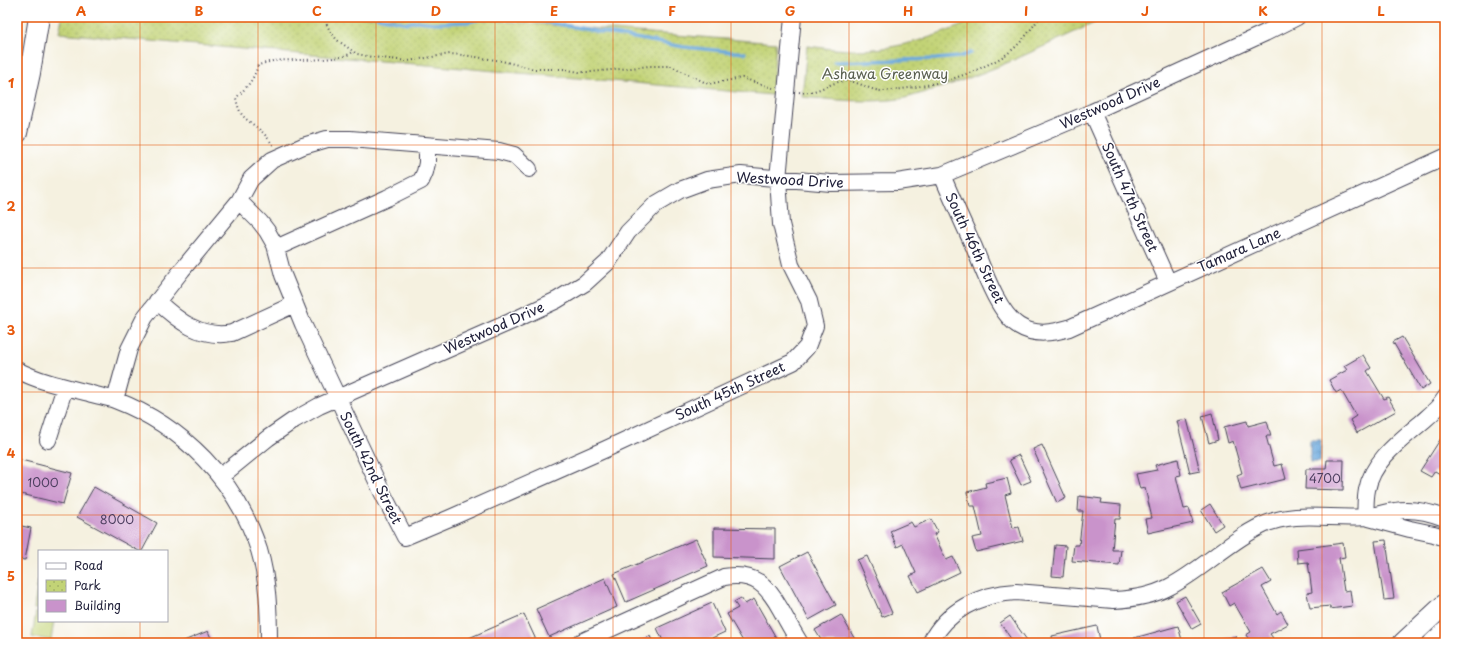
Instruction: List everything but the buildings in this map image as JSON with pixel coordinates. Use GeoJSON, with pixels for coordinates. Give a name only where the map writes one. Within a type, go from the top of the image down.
{"type":"FeatureCollection","features":[{"type":"Feature","properties":{"kind":"main road"},"geometry":{"type":"LineString","coordinates":[[17,133],[30,73],[39,17]]}},
{"type":"Feature","properties":{"kind":"main road"},"geometry":{"type":"LineString","coordinates":[[1403,643],[1445,604]]}},
{"type":"Feature","properties":{"kind":"main road"},"geometry":{"type":"LineString","coordinates":[[1433,643],[1445,632]]}},
{"type":"Feature","properties":{"kind":"street","name":"South 45th Street"},"geometry":{"type":"LineString","coordinates":[[405,537],[599,452],[793,362],[807,347],[815,326],[809,301],[791,265],[781,224],[778,179],[793,17]]}},
{"type":"Feature","properties":{"kind":"street","name":"Westwood Drive"},"geometry":{"type":"LineString","coordinates":[[220,477],[268,438],[294,420],[338,398],[557,300],[585,283],[608,262],[628,232],[656,204],[680,190],[708,180],[741,175],[830,183],[897,182],[942,175],[1092,112],[1297,17]]}},
{"type":"Feature","properties":{"kind":"street","name":"South 47th Street"},"geometry":{"type":"LineString","coordinates":[[1092,112],[1168,282]]}},
{"type":"Feature","properties":{"kind":"street"},"geometry":{"type":"LineString","coordinates":[[115,400],[129,349],[145,317],[239,201],[251,179],[272,160],[303,146],[327,139],[350,139],[499,151],[514,155],[529,169]]}},
{"type":"Feature","properties":{"kind":"street"},"geometry":{"type":"LineString","coordinates":[[276,248],[388,198],[421,181],[427,163],[427,146]]}},
{"type":"Feature","properties":{"kind":"street","name":"Tamara Lane"},"geometry":{"type":"LineString","coordinates":[[1031,331],[1052,333],[1069,328],[1445,157]]}},
{"type":"Feature","properties":{"kind":"street","name":"South 46th Street"},"geometry":{"type":"LineString","coordinates":[[942,175],[992,289],[1004,311],[1018,326],[1031,331]]}},
{"type":"Feature","properties":{"kind":"street","name":"South 42nd Street"},"geometry":{"type":"LineString","coordinates":[[239,201],[251,212],[267,231],[276,248],[283,275],[295,304],[382,492],[405,537]]}},
{"type":"Feature","properties":{"kind":"street"},"geometry":{"type":"LineString","coordinates":[[157,301],[186,325],[211,334],[222,335],[232,333],[295,304]]}},
{"type":"Feature","properties":{"kind":"street"},"geometry":{"type":"LineString","coordinates":[[17,370],[50,384],[115,400],[159,422],[176,433],[193,447],[220,477],[238,501],[251,530],[259,551],[268,596],[269,643]]}},
{"type":"Feature","properties":{"kind":"street"},"geometry":{"type":"LineString","coordinates":[[48,440],[64,387]]}},
{"type":"Feature","properties":{"kind":"street"},"geometry":{"type":"LineString","coordinates":[[1365,517],[1367,489],[1372,475],[1383,458],[1433,412],[1445,398]]}},
{"type":"Feature","properties":{"kind":"street"},"geometry":{"type":"LineString","coordinates":[[930,643],[941,627],[954,613],[971,602],[988,596],[1016,592],[1114,600],[1142,596],[1168,587],[1183,579],[1240,539],[1263,525],[1275,521],[1298,517],[1365,517],[1394,511],[1409,510],[1432,513],[1445,518]]}},
{"type":"Feature","properties":{"kind":"street"},"geometry":{"type":"LineString","coordinates":[[1365,517],[1445,538]]}},
{"type":"Feature","properties":{"kind":"street"},"geometry":{"type":"LineString","coordinates":[[578,643],[594,640],[724,577],[735,575],[746,576],[765,586],[772,594],[800,643]]}},
{"type":"Feature","properties":{"kind":"path"},"geometry":{"type":"LineString","coordinates":[[323,17],[330,31],[337,40],[357,54],[372,57],[408,61],[450,54],[495,60],[534,69],[563,69],[579,72],[650,66],[671,66],[708,84],[742,78],[764,86],[802,93],[810,92],[844,81],[858,83],[879,91],[912,88],[964,76],[1004,57],[1020,43],[1040,17]]}},
{"type":"Feature","properties":{"kind":"path"},"geometry":{"type":"LineString","coordinates":[[282,155],[261,131],[243,118],[237,107],[236,98],[249,85],[258,66],[272,62],[319,59],[348,55],[353,52]]}},
{"type":"Feature","properties":{"kind":"green space"},"geometry":{"type":"Polygon","coordinates":[[[62,17],[449,17],[776,43],[772,95],[59,33],[62,17]]]}},
{"type":"Feature","properties":{"kind":"green space","name":"Ashawa Greenway"},"geometry":{"type":"Polygon","coordinates":[[[981,17],[1107,17],[977,75],[908,97],[900,99],[863,101],[802,97],[807,46],[849,50],[888,47],[920,40],[951,30],[981,17]]]}},
{"type":"Feature","properties":{"kind":"green space"},"geometry":{"type":"Polygon","coordinates":[[[38,581],[38,610],[34,609],[38,581]]]}},
{"type":"Feature","properties":{"kind":"green space"},"geometry":{"type":"Polygon","coordinates":[[[36,612],[38,613],[38,622],[54,622],[51,640],[32,637],[36,612]]]}},
{"type":"Feature","properties":{"kind":"water"},"geometry":{"type":"Polygon","coordinates":[[[1310,440],[1321,440],[1320,462],[1310,462],[1310,440]]]}},
{"type":"Feature","properties":{"kind":"waterway"},"geometry":{"type":"LineString","coordinates":[[377,17],[407,23],[416,21],[437,23],[469,22],[488,17]]}},
{"type":"Feature","properties":{"kind":"waterway"},"geometry":{"type":"LineString","coordinates":[[519,17],[684,47],[745,53]]}},
{"type":"Feature","properties":{"kind":"waterway"},"geometry":{"type":"LineString","coordinates":[[834,62],[936,59],[959,57],[971,53]]}}]}
